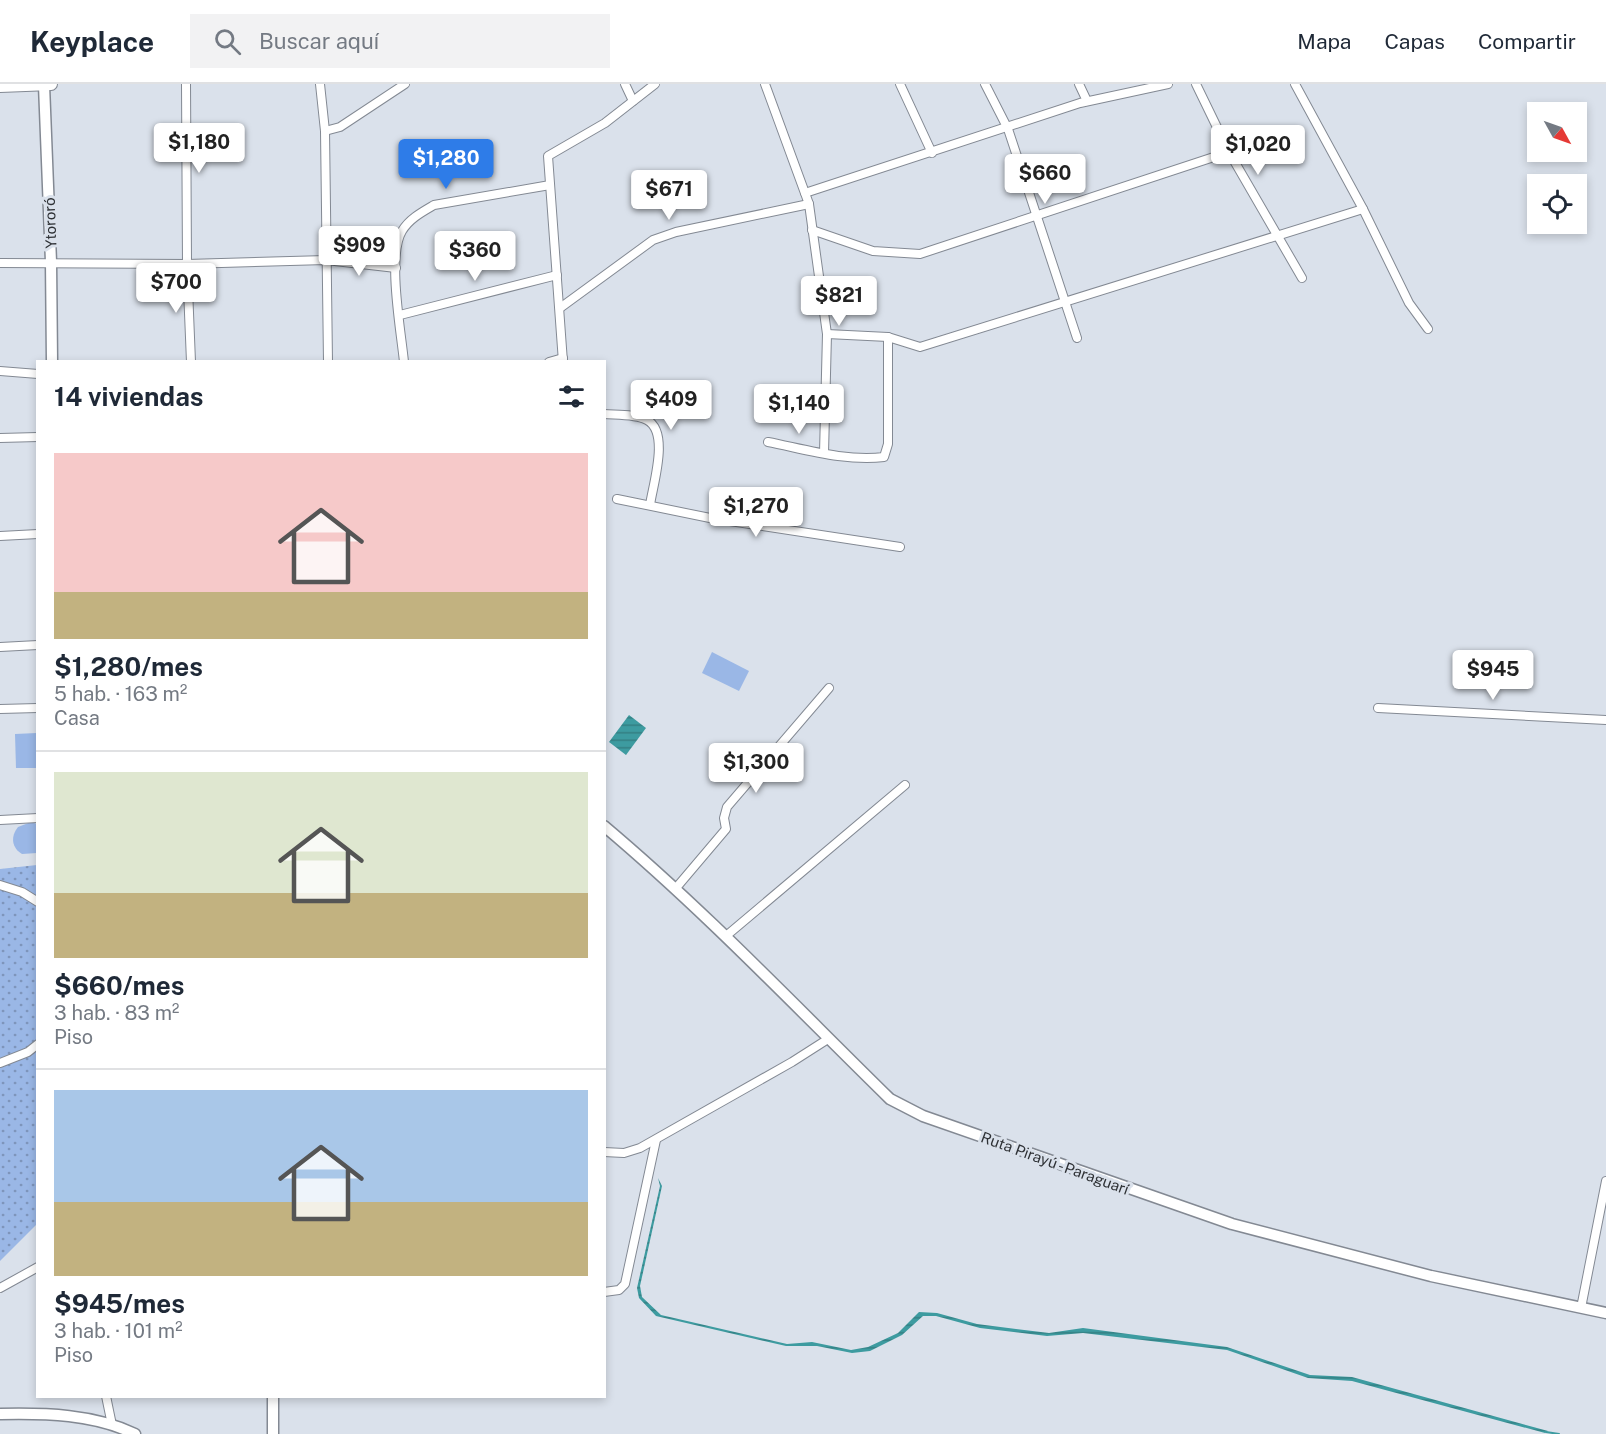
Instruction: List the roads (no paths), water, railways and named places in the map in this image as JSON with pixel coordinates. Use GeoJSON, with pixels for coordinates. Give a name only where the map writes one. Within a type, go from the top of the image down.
{"type":"FeatureCollection","features":[{"type":"Feature","properties":{"kind":"highway"},"geometry":{"type":"LineString","coordinates":[[0,86],[51,84]]}},
{"type":"Feature","properties":{"kind":"main road","name":"Ytororó"},"geometry":{"type":"LineString","coordinates":[[44,85],[51,262],[52,360]]}},
{"type":"Feature","properties":{"kind":"main road","name":"Ruta Pirayú - Paraguarí"},"geometry":{"type":"LineString","coordinates":[[606,828],[726,936],[890,1099],[923,1116],[1232,1224],[1431,1276],[1606,1313]]}},
{"type":"Feature","properties":{"kind":"main road"},"geometry":{"type":"LineString","coordinates":[[273,1398],[273,1434]]}},
{"type":"Feature","properties":{"kind":"main road"},"geometry":{"type":"LineString","coordinates":[[0,1414],[62,1416],[112,1425],[135,1434]]}},
{"type":"Feature","properties":{"kind":"street"},"geometry":{"type":"LineString","coordinates":[[186,84],[187,264],[191,360]]}},
{"type":"Feature","properties":{"kind":"street"},"geometry":{"type":"LineString","coordinates":[[320,84],[325,131],[328,360]]}},
{"type":"Feature","properties":{"kind":"street"},"geometry":{"type":"LineString","coordinates":[[325,131],[340,127],[405,84]]}},
{"type":"Feature","properties":{"kind":"street"},"geometry":{"type":"LineString","coordinates":[[625,84],[633,101]]}},
{"type":"Feature","properties":{"kind":"street"},"geometry":{"type":"LineString","coordinates":[[563,360],[548,156],[605,123],[656,84]]}},
{"type":"Feature","properties":{"kind":"street"},"geometry":{"type":"LineString","coordinates":[[765,84],[809,204],[827,334],[824,453]]}},
{"type":"Feature","properties":{"kind":"street"},"geometry":{"type":"LineString","coordinates":[[900,84],[932,153]]}},
{"type":"Feature","properties":{"kind":"street"},"geometry":{"type":"LineString","coordinates":[[985,84],[1008,129],[1077,338]]}},
{"type":"Feature","properties":{"kind":"street"},"geometry":{"type":"LineString","coordinates":[[1079,84],[1087,102]]}},
{"type":"Feature","properties":{"kind":"street"},"geometry":{"type":"LineString","coordinates":[[805,193],[1087,102],[1168,84]]}},
{"type":"Feature","properties":{"kind":"street"},"geometry":{"type":"LineString","coordinates":[[1196,84],[1229,152],[1302,278]]}},
{"type":"Feature","properties":{"kind":"street"},"geometry":{"type":"LineString","coordinates":[[1295,84],[1363,209],[1409,303],[1428,329]]}},
{"type":"Feature","properties":{"kind":"street"},"geometry":{"type":"LineString","coordinates":[[812,230],[873,251],[920,254],[1229,152]]}},
{"type":"Feature","properties":{"kind":"street"},"geometry":{"type":"LineString","coordinates":[[404,360],[395,250],[402,231],[418,214],[434,205],[550,185]]}},
{"type":"Feature","properties":{"kind":"street"},"geometry":{"type":"LineString","coordinates":[[560,308],[653,240],[676,232],[809,204]]}},
{"type":"Feature","properties":{"kind":"street"},"geometry":{"type":"LineString","coordinates":[[827,334],[888,337],[920,347],[1363,209]]}},
{"type":"Feature","properties":{"kind":"street"},"geometry":{"type":"LineString","coordinates":[[0,263],[187,264],[326,260],[396,268]]}},
{"type":"Feature","properties":{"kind":"street"},"geometry":{"type":"LineString","coordinates":[[400,315],[557,275]]}},
{"type":"Feature","properties":{"kind":"street"},"geometry":{"type":"LineString","coordinates":[[768,442],[824,453],[884,457],[888,444],[888,337]]}},
{"type":"Feature","properties":{"kind":"street"},"geometry":{"type":"LineString","coordinates":[[0,371],[36,374]]}},
{"type":"Feature","properties":{"kind":"street"},"geometry":{"type":"LineString","coordinates":[[606,414],[645,419],[656,427],[660,439],[650,506]]}},
{"type":"Feature","properties":{"kind":"street"},"geometry":{"type":"LineString","coordinates":[[0,438],[36,437]]}},
{"type":"Feature","properties":{"kind":"street"},"geometry":{"type":"LineString","coordinates":[[617,499],[710,518],[900,547]]}},
{"type":"Feature","properties":{"kind":"street"},"geometry":{"type":"LineString","coordinates":[[0,536],[36,534]]}},
{"type":"Feature","properties":{"kind":"street"},"geometry":{"type":"LineString","coordinates":[[0,647],[36,645]]}},
{"type":"Feature","properties":{"kind":"street"},"geometry":{"type":"LineString","coordinates":[[675,888],[726,829],[724,818],[727,807],[829,688]]}},
{"type":"Feature","properties":{"kind":"street"},"geometry":{"type":"LineString","coordinates":[[0,709],[36,708]]}},
{"type":"Feature","properties":{"kind":"street"},"geometry":{"type":"LineString","coordinates":[[1378,708],[1606,720]]}},
{"type":"Feature","properties":{"kind":"street"},"geometry":{"type":"LineString","coordinates":[[726,936],[905,785]]}},
{"type":"Feature","properties":{"kind":"street"},"geometry":{"type":"LineString","coordinates":[[0,820],[36,818]]}},
{"type":"Feature","properties":{"kind":"street"},"geometry":{"type":"LineString","coordinates":[[0,885],[22,892],[36,901]]}},
{"type":"Feature","properties":{"kind":"street"},"geometry":{"type":"LineString","coordinates":[[606,1152],[624,1153],[656,1140],[828,1039]]}},
{"type":"Feature","properties":{"kind":"street"},"geometry":{"type":"LineString","coordinates":[[0,1063],[28,1052],[36,1046]]}},
{"type":"Feature","properties":{"kind":"street"},"geometry":{"type":"LineString","coordinates":[[606,1292],[619,1290],[625,1284],[656,1140]]}},
{"type":"Feature","properties":{"kind":"street"},"geometry":{"type":"LineString","coordinates":[[1581,1308],[1606,1181]]}},
{"type":"Feature","properties":{"kind":"street"},"geometry":{"type":"LineString","coordinates":[[0,1287],[36,1268]]}},
{"type":"Feature","properties":{"kind":"street"},"geometry":{"type":"LineString","coordinates":[[106,1398],[112,1425]]}},
{"type":"Feature","properties":{"kind":"waterway"},"geometry":{"type":"LineString","coordinates":[[1546,1432],[1559,1434]]}}]}
